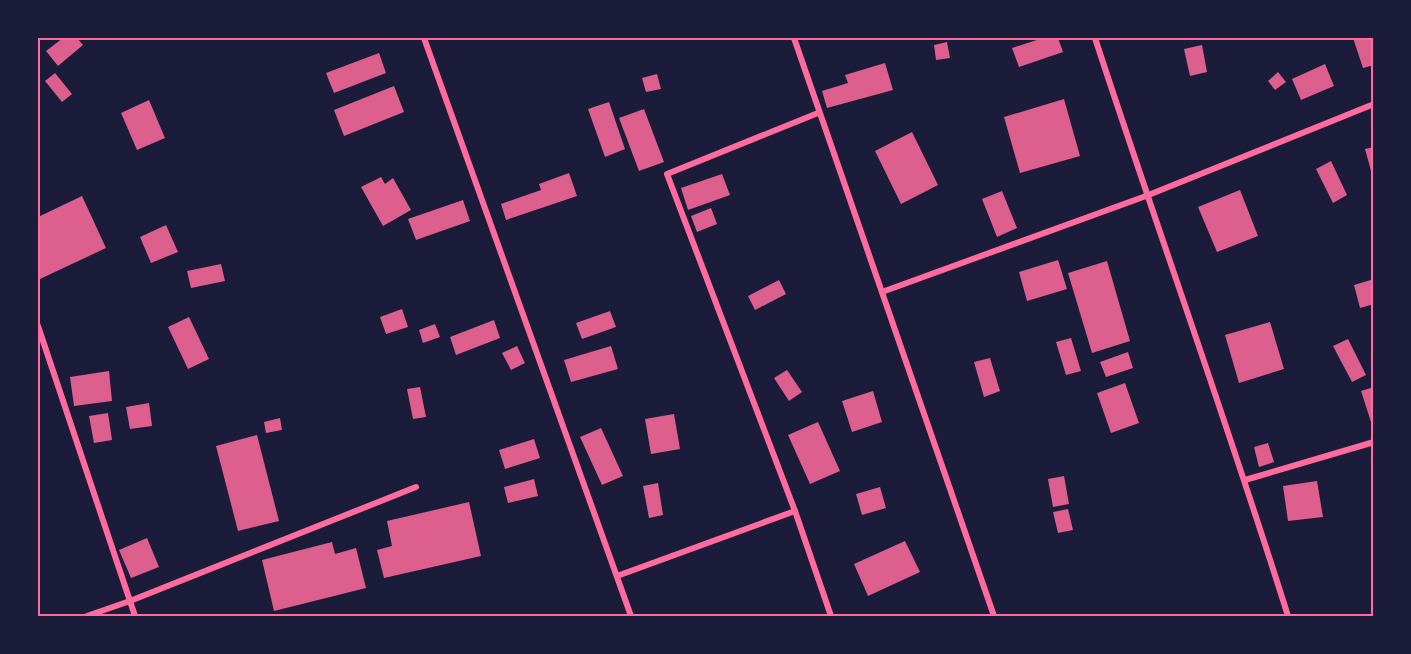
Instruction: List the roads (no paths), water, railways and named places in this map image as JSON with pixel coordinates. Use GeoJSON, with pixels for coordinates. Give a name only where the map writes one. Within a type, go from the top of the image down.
{"type":"FeatureCollection","features":[{"type":"Feature","properties":{"kind":"street"},"geometry":{"type":"LineString","coordinates":[[424,38],[631,616]]}},
{"type":"Feature","properties":{"kind":"street"},"geometry":{"type":"LineString","coordinates":[[794,38],[818,113],[994,616]]}},
{"type":"Feature","properties":{"kind":"street"},"geometry":{"type":"LineString","coordinates":[[1095,38],[1146,196],[1245,480],[1288,616]]}},
{"type":"Feature","properties":{"kind":"street"},"geometry":{"type":"LineString","coordinates":[[882,292],[1146,196],[1374,104]]}},
{"type":"Feature","properties":{"kind":"street"},"geometry":{"type":"LineString","coordinates":[[818,113],[667,174],[795,511],[831,616]]}},
{"type":"Feature","properties":{"kind":"street"},"geometry":{"type":"LineString","coordinates":[[38,326],[135,616]]}},
{"type":"Feature","properties":{"kind":"street"},"geometry":{"type":"LineString","coordinates":[[1245,480],[1374,442]]}},
{"type":"Feature","properties":{"kind":"street"},"geometry":{"type":"LineString","coordinates":[[87,616],[416,487]]}},
{"type":"Feature","properties":{"kind":"street"},"geometry":{"type":"LineString","coordinates":[[617,576],[795,511]]}}]}
